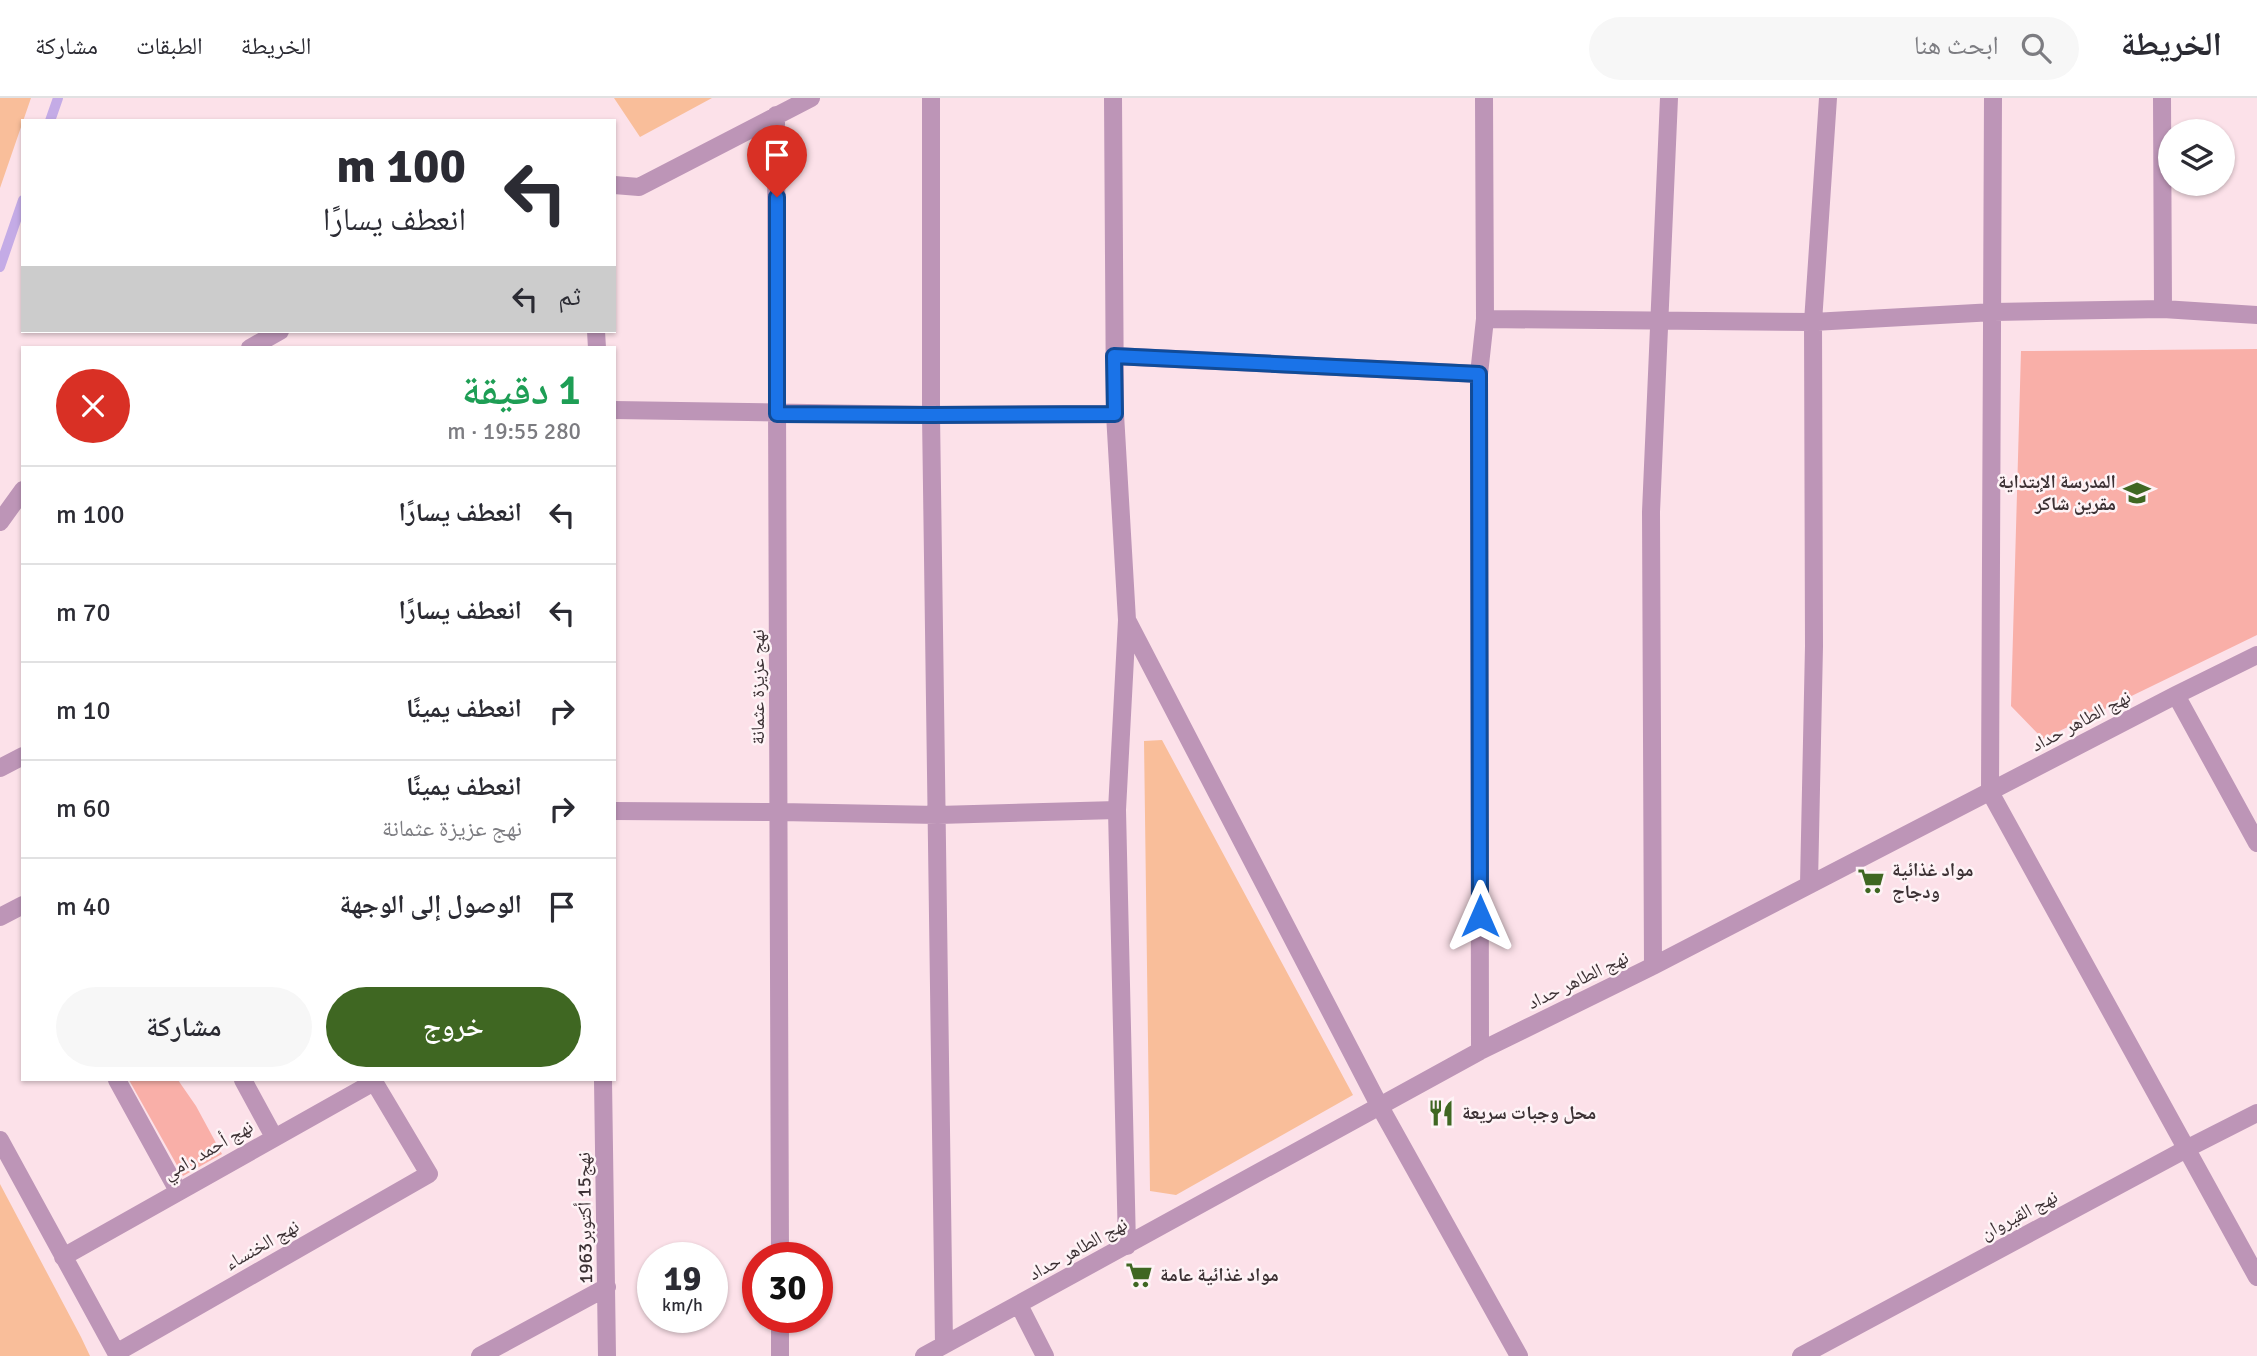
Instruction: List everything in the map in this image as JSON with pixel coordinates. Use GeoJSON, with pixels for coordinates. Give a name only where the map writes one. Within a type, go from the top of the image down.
{"type":"FeatureCollection","features":[{"type":"Feature","properties":{"kind":"street"},"geometry":{"type":"LineString","coordinates":[[616,185],[639,187],[811,98]]}},
{"type":"Feature","properties":{"kind":"street"},"geometry":{"type":"LineString","coordinates":[[931,98],[931,415],[944,1345]]}},
{"type":"Feature","properties":{"kind":"street"},"geometry":{"type":"LineString","coordinates":[[1112,98],[1115,414],[1127,620],[1117,810],[1127,1246]]}},
{"type":"Feature","properties":{"kind":"street"},"geometry":{"type":"LineString","coordinates":[[1480,1051],[1479,374],[1485,319],[1484,98]]}},
{"type":"Feature","properties":{"kind":"street"},"geometry":{"type":"LineString","coordinates":[[1653,966],[1651,512],[1669,98]]}},
{"type":"Feature","properties":{"kind":"street"},"geometry":{"type":"LineString","coordinates":[[1809,884],[1814,646],[1813,322],[1828,98]]}},
{"type":"Feature","properties":{"kind":"street"},"geometry":{"type":"LineString","coordinates":[[1993,98],[1990,792],[2257,1277]]}},
{"type":"Feature","properties":{"kind":"street"},"geometry":{"type":"LineString","coordinates":[[2162,98],[2164,309]]}},
{"type":"Feature","properties":{"kind":"street","name":"نهج عزيزة عثمانة"},"geometry":{"type":"LineString","coordinates":[[776,115],[780,1242]]}},
{"type":"Feature","properties":{"kind":"street"},"geometry":{"type":"LineString","coordinates":[[1485,319],[1813,322],[1994,312],[2164,309],[2257,315]]}},
{"type":"Feature","properties":{"kind":"street"},"geometry":{"type":"LineString","coordinates":[[254,346],[276,333]]}},
{"type":"Feature","properties":{"kind":"street"},"geometry":{"type":"LineString","coordinates":[[1114,356],[1479,374]]}},
{"type":"Feature","properties":{"kind":"street"},"geometry":{"type":"LineString","coordinates":[[616,410],[777,414],[1115,414]]}},
{"type":"Feature","properties":{"kind":"street"},"geometry":{"type":"LineString","coordinates":[[0,522],[21,493]]}},
{"type":"Feature","properties":{"kind":"street"},"geometry":{"type":"LineString","coordinates":[[1127,620],[1379,1105],[1519,1356]]}},
{"type":"Feature","properties":{"kind":"street","name":"نهج الطاهر حداد"},"geometry":{"type":"LineString","coordinates":[[924,1356],[1480,1051],[1653,966],[2257,655]]}},
{"type":"Feature","properties":{"kind":"street"},"geometry":{"type":"LineString","coordinates":[[2176,695],[2257,843]]}},
{"type":"Feature","properties":{"kind":"street"},"geometry":{"type":"LineString","coordinates":[[0,768],[21,757]]}},
{"type":"Feature","properties":{"kind":"street"},"geometry":{"type":"LineString","coordinates":[[616,811],[938,816],[1117,810]]}},
{"type":"Feature","properties":{"kind":"street"},"geometry":{"type":"LineString","coordinates":[[0,917],[21,906]]}},
{"type":"Feature","properties":{"kind":"street"},"geometry":{"type":"LineString","coordinates":[[118,1081],[178,1191]]}},
{"type":"Feature","properties":{"kind":"street"},"geometry":{"type":"LineString","coordinates":[[244,1081],[274,1137]]}},
{"type":"Feature","properties":{"kind":"street","name":"نهج أحمد رامي"},"geometry":{"type":"LineString","coordinates":[[63,1257],[374,1081]]}},
{"type":"Feature","properties":{"kind":"street","name":"نهج الخنساء"},"geometry":{"type":"LineString","coordinates":[[117,1355],[429,1174],[374,1081]]}},
{"type":"Feature","properties":{"kind":"street","name":"نهج15 أكتوبر1963"},"geometry":{"type":"LineString","coordinates":[[603,1081],[607,1356]]}},
{"type":"Feature","properties":{"kind":"street","name":"نهج القيروان"},"geometry":{"type":"LineString","coordinates":[[1801,1356],[2257,1113]]}},
{"type":"Feature","properties":{"kind":"street"},"geometry":{"type":"LineString","coordinates":[[0,1140],[117,1355]]}},
{"type":"Feature","properties":{"kind":"street"},"geometry":{"type":"LineString","coordinates":[[480,1356],[607,1287]]}},
{"type":"Feature","properties":{"kind":"street"},"geometry":{"type":"LineString","coordinates":[[1019,1305],[1045,1356]]}},
{"type":"Feature","properties":{"kind":"street"},"geometry":{"type":"LineString","coordinates":[[780,1333],[780,1356]]}},
{"type":"Feature","properties":{"kind":"shaded area"},"geometry":{"type":"Polygon","coordinates":[[[0,98],[31,98],[24,119],[21,119],[21,127],[0,188],[0,98]]]}},
{"type":"Feature","properties":{"kind":"shaded area"},"geometry":{"type":"Polygon","coordinates":[[[614,98],[712,98],[640,137],[614,98]]]}},
{"type":"Feature","properties":{"kind":"shaded area"},"geometry":{"type":"Polygon","coordinates":[[[1162,740],[1353,1095],[1176,1195],[1150,1191],[1144,741],[1162,740]]]}},
{"type":"Feature","properties":{"kind":"shaded area"},"geometry":{"type":"Polygon","coordinates":[[[0,1184],[81,1337],[90,1356],[0,1356],[0,1184]]]}},
{"type":"Feature","properties":{"kind":"building","name":"المدرسة الإبتداية مقرين شاكر"},"geometry":{"type":"Polygon","coordinates":[[[2257,349],[2257,635],[2043,739],[2011,706],[2021,351],[2257,349]]]}},
{"type":"Feature","properties":{"kind":"building"},"geometry":{"type":"Polygon","coordinates":[[[130,1081],[179,1081],[196,1106],[222,1154],[183,1176],[130,1081]]]}},
{"type":"Feature","properties":{"kind":"waterway"},"geometry":{"type":"LineString","coordinates":[[51,119],[58,98]]}},
{"type":"Feature","properties":{"kind":"waterway"},"geometry":{"type":"LineString","coordinates":[[0,267],[21,206]]}},
{"type":"Feature","properties":{"kind":"place","name":"المدرسة الإبتداية مقرين شاكر"},"geometry":{"type":"Point","coordinates":[2137,493]}},
{"type":"Feature","properties":{"kind":"place","name":"مواد غذائية ودجاج"},"geometry":{"type":"Point","coordinates":[1871,881]}},
{"type":"Feature","properties":{"kind":"place","name":"محل وجبات سريعة"},"geometry":{"type":"Point","coordinates":[1441,1113]}},
{"type":"Feature","properties":{"kind":"place","name":"مواد غذائية عامة"},"geometry":{"type":"Point","coordinates":[1139,1275]}},
{"type":"Feature","properties":{"kind":"route"},"geometry":{"type":"LineString","coordinates":[[777,197],[777,414],[1115,414],[1114,356],[1479,374],[1480,916]]}}]}
